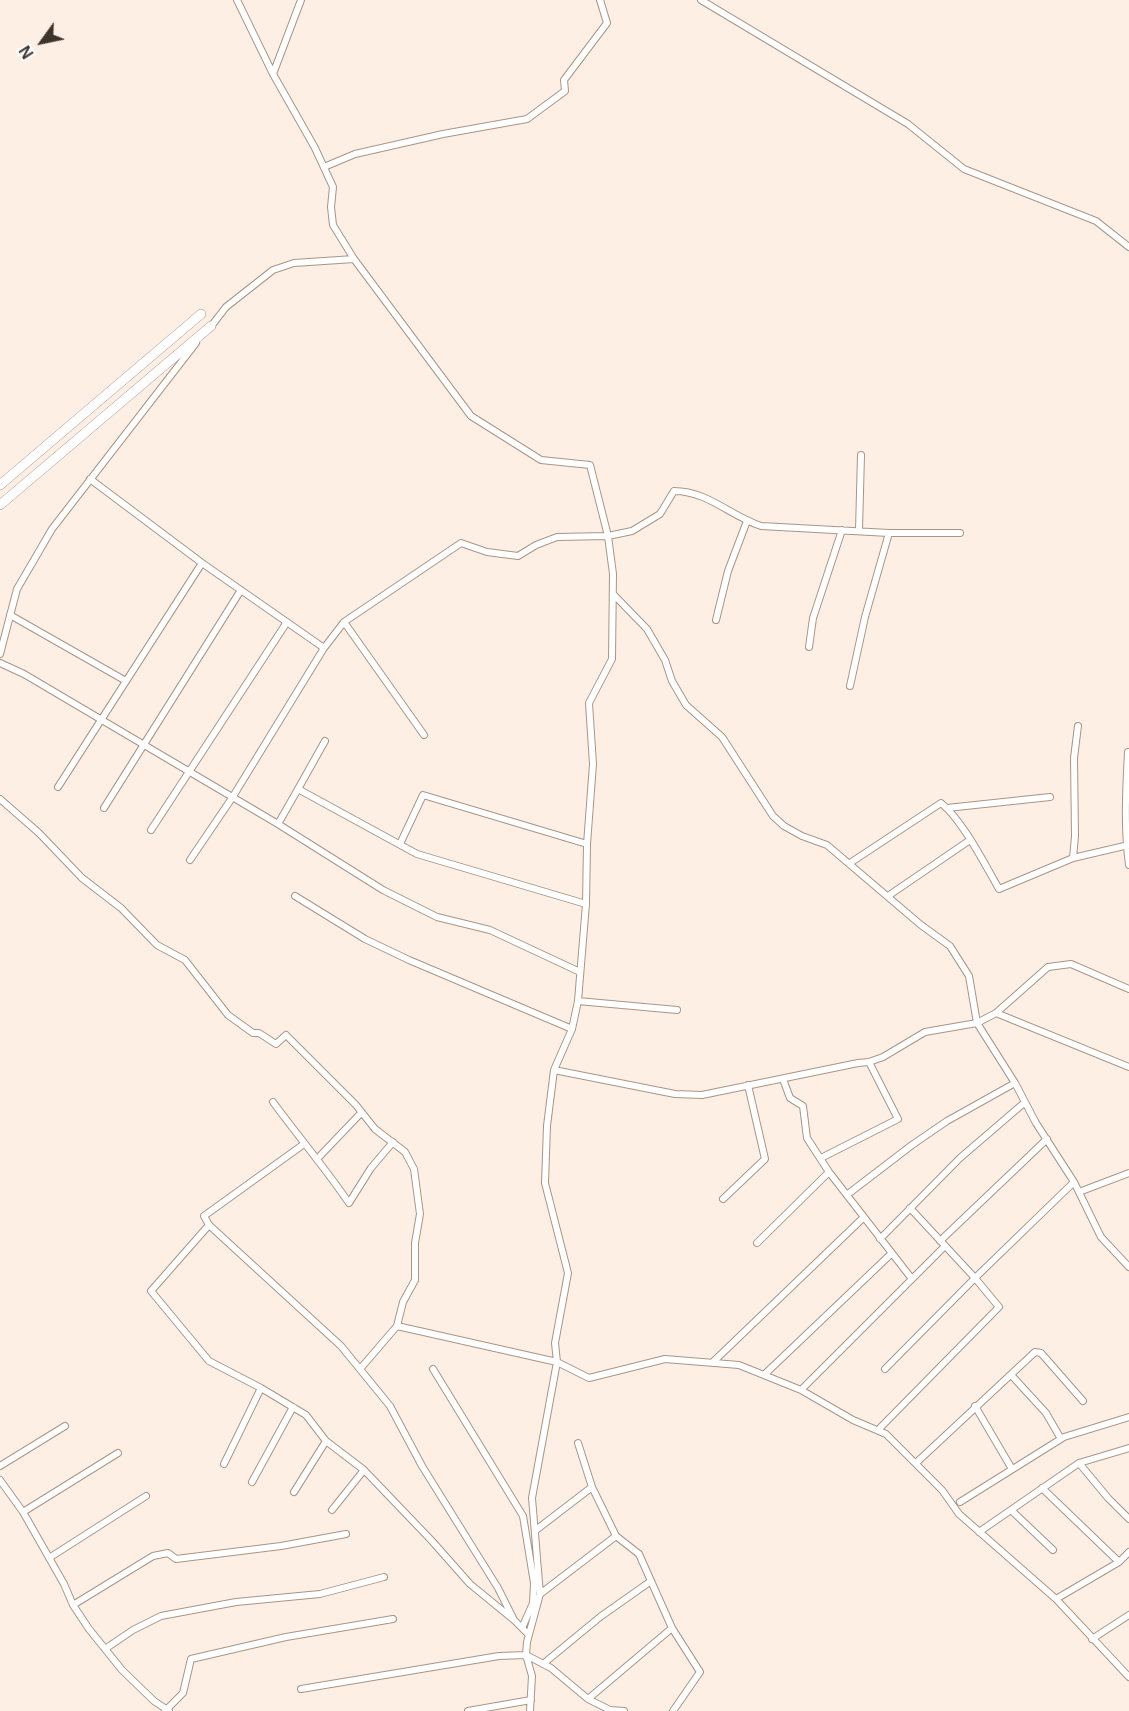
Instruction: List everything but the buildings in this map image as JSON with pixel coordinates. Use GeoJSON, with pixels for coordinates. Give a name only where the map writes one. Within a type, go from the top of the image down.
{"type":"FeatureCollection","features":[{"type":"Feature","properties":{"kind":"main road"},"geometry":{"type":"LineString","coordinates":[[0,485],[201,314]]}},
{"type":"Feature","properties":{"kind":"main road"},"geometry":{"type":"LineString","coordinates":[[0,505],[211,326]]}},
{"type":"Feature","properties":{"kind":"street"},"geometry":{"type":"LineString","coordinates":[[237,0],[273,74],[324,167],[333,187],[331,207],[333,225],[354,259],[471,416],[541,460],[590,465],[608,536],[614,595],[612,659],[589,703],[592,765],[586,904],[578,1001],[572,1029],[554,1070],[547,1126],[545,1183],[568,1273],[555,1342],[557,1362],[538,1455],[532,1498],[540,1594],[528,1634],[526,1655],[532,1676],[530,1711]]}},
{"type":"Feature","properties":{"kind":"street"},"geometry":{"type":"LineString","coordinates":[[273,74],[301,0]]}},
{"type":"Feature","properties":{"kind":"street"},"geometry":{"type":"LineString","coordinates":[[324,167],[355,154],[444,134],[527,119],[565,91],[564,80],[607,23],[600,0]]}},
{"type":"Feature","properties":{"kind":"street"},"geometry":{"type":"LineString","coordinates":[[700,0],[908,124],[964,169],[1096,221],[1129,247]]}},
{"type":"Feature","properties":{"kind":"street"},"geometry":{"type":"LineString","coordinates":[[0,654],[17,589],[52,529],[226,307],[273,270],[294,263],[354,259]]}},
{"type":"Feature","properties":{"kind":"street"},"geometry":{"type":"LineString","coordinates":[[859,530],[861,455]]}},
{"type":"Feature","properties":{"kind":"street"},"geometry":{"type":"LineString","coordinates":[[90,479],[201,562],[324,648]]}},
{"type":"Feature","properties":{"kind":"street"},"geometry":{"type":"LineString","coordinates":[[190,860],[232,798],[324,648],[344,622],[461,543],[487,552],[518,556],[536,545],[557,537],[608,536],[632,531],[660,514],[674,491],[689,491],[761,526],[890,533],[960,533]]}},
{"type":"Feature","properties":{"kind":"street"},"geometry":{"type":"LineString","coordinates":[[716,620],[728,571],[747,521]]}},
{"type":"Feature","properties":{"kind":"street"},"geometry":{"type":"LineString","coordinates":[[808,647],[813,618],[842,530]]}},
{"type":"Feature","properties":{"kind":"street"},"geometry":{"type":"LineString","coordinates":[[850,686],[865,617],[890,533]]}},
{"type":"Feature","properties":{"kind":"street"},"geometry":{"type":"LineString","coordinates":[[58,787],[201,562]]}},
{"type":"Feature","properties":{"kind":"street"},"geometry":{"type":"LineString","coordinates":[[104,808],[241,590]]}},
{"type":"Feature","properties":{"kind":"street"},"geometry":{"type":"LineString","coordinates":[[614,595],[647,629],[665,660],[672,681],[686,705],[722,737],[773,816],[784,826],[802,836],[827,845],[921,925],[950,946],[969,976],[977,1023],[1074,1182],[1101,1237],[1129,1266]]}},
{"type":"Feature","properties":{"kind":"street"},"geometry":{"type":"LineString","coordinates":[[10,615],[126,681]]}},
{"type":"Feature","properties":{"kind":"street"},"geometry":{"type":"LineString","coordinates":[[150,830],[287,622]]}},
{"type":"Feature","properties":{"kind":"street"},"geometry":{"type":"LineString","coordinates":[[344,622],[424,735]]}},
{"type":"Feature","properties":{"kind":"street"},"geometry":{"type":"LineString","coordinates":[[0,663],[24,674],[278,824],[382,891],[437,917],[490,930],[580,972]]}},
{"type":"Feature","properties":{"kind":"street"},"geometry":{"type":"LineString","coordinates":[[1073,858],[1074,758],[1078,726]]}},
{"type":"Feature","properties":{"kind":"street"},"geometry":{"type":"LineString","coordinates":[[278,824],[325,741]]}},
{"type":"Feature","properties":{"kind":"street"},"geometry":{"type":"LineString","coordinates":[[1128,752],[1126,797],[1129,865]]}},
{"type":"Feature","properties":{"kind":"street"},"geometry":{"type":"LineString","coordinates":[[298,789],[417,854],[586,904]]}},
{"type":"Feature","properties":{"kind":"street"},"geometry":{"type":"LineString","coordinates":[[400,844],[423,795],[587,844]]}},
{"type":"Feature","properties":{"kind":"street"},"geometry":{"type":"LineString","coordinates":[[947,808],[1050,796]]}},
{"type":"Feature","properties":{"kind":"street"},"geometry":{"type":"LineString","coordinates":[[0,799],[39,833],[82,878],[121,908],[157,945],[185,960],[228,1014],[253,1033],[259,1033],[276,1044],[286,1035],[356,1105],[375,1128],[405,1152],[414,1168],[420,1214],[415,1243],[414,1280],[397,1326],[360,1369]]}},
{"type":"Feature","properties":{"kind":"street"},"geometry":{"type":"LineString","coordinates":[[850,863],[941,803],[970,840],[999,889],[1073,858],[1128,845]]}},
{"type":"Feature","properties":{"kind":"street"},"geometry":{"type":"LineString","coordinates":[[888,896],[970,840]]}},
{"type":"Feature","properties":{"kind":"street"},"geometry":{"type":"LineString","coordinates":[[295,896],[365,939],[572,1029]]}},
{"type":"Feature","properties":{"kind":"street"},"geometry":{"type":"LineString","coordinates":[[554,1070],[675,1094],[702,1095],[869,1062],[925,1032],[977,1023],[996,1013],[1048,967],[1071,964],[1129,989]]}},
{"type":"Feature","properties":{"kind":"street"},"geometry":{"type":"LineString","coordinates":[[578,1001],[677,1010]]}},
{"type":"Feature","properties":{"kind":"street"},"geometry":{"type":"LineString","coordinates":[[996,1013],[1129,1067]]}},
{"type":"Feature","properties":{"kind":"street"},"geometry":{"type":"LineString","coordinates":[[821,1158],[898,1119],[869,1062]]}},
{"type":"Feature","properties":{"kind":"street"},"geometry":{"type":"LineString","coordinates":[[783,1079],[790,1098],[803,1106],[807,1138],[863,1218],[912,1279]]}},
{"type":"Feature","properties":{"kind":"street"},"geometry":{"type":"LineString","coordinates":[[848,1194],[947,1121],[1015,1083]]}},
{"type":"Feature","properties":{"kind":"street"},"geometry":{"type":"LineString","coordinates":[[723,1198],[765,1159],[748,1085]]}},
{"type":"Feature","properties":{"kind":"street"},"geometry":{"type":"LineString","coordinates":[[273,1102],[304,1144],[318,1158],[349,1203],[371,1168],[393,1142]]}},
{"type":"Feature","properties":{"kind":"street"},"geometry":{"type":"LineString","coordinates":[[880,1239],[960,1158],[1024,1103]]}},
{"type":"Feature","properties":{"kind":"street"},"geometry":{"type":"LineString","coordinates":[[318,1158],[361,1113]]}},
{"type":"Feature","properties":{"kind":"street"},"geometry":{"type":"LineString","coordinates":[[801,1390],[1047,1139]]}},
{"type":"Feature","properties":{"kind":"street"},"geometry":{"type":"LineString","coordinates":[[304,1144],[204,1216],[209,1226],[341,1346],[390,1406],[422,1466],[498,1588],[514,1620]]}},
{"type":"Feature","properties":{"kind":"street"},"geometry":{"type":"LineString","coordinates":[[757,1243],[829,1172]]}},
{"type":"Feature","properties":{"kind":"street"},"geometry":{"type":"LineString","coordinates":[[1079,1192],[1129,1173]]}},
{"type":"Feature","properties":{"kind":"street"},"geometry":{"type":"LineString","coordinates":[[885,1369],[1074,1182]]}},
{"type":"Feature","properties":{"kind":"street"},"geometry":{"type":"LineString","coordinates":[[878,1430],[998,1309],[998,1305],[975,1278],[910,1208]]}},
{"type":"Feature","properties":{"kind":"street"},"geometry":{"type":"LineString","coordinates":[[713,1362],[863,1218]]}},
{"type":"Feature","properties":{"kind":"street"},"geometry":{"type":"LineString","coordinates":[[209,1226],[151,1291],[209,1361],[306,1415],[326,1441],[364,1470],[470,1584],[528,1634]]}},
{"type":"Feature","properties":{"kind":"street"},"geometry":{"type":"LineString","coordinates":[[765,1374],[892,1253]]}},
{"type":"Feature","properties":{"kind":"street"},"geometry":{"type":"LineString","coordinates":[[397,1326],[557,1362],[589,1378],[665,1359],[739,1365],[801,1390],[853,1420],[886,1434],[942,1490],[959,1514],[1056,1599],[1129,1677]]}},
{"type":"Feature","properties":{"kind":"street"},"geometry":{"type":"LineString","coordinates":[[916,1463],[1035,1352],[1041,1353],[1083,1401]]}},
{"type":"Feature","properties":{"kind":"street"},"geometry":{"type":"LineString","coordinates":[[433,1369],[523,1516],[534,1583],[533,1603],[522,1628]]}},
{"type":"Feature","properties":{"kind":"street"},"geometry":{"type":"LineString","coordinates":[[1013,1377],[1049,1418],[1060,1439]]}},
{"type":"Feature","properties":{"kind":"street"},"geometry":{"type":"LineString","coordinates":[[224,1464],[261,1389]]}},
{"type":"Feature","properties":{"kind":"street"},"geometry":{"type":"LineString","coordinates":[[975,1406],[1012,1469]]}},
{"type":"Feature","properties":{"kind":"street"},"geometry":{"type":"LineString","coordinates":[[252,1482],[293,1407]]}},
{"type":"Feature","properties":{"kind":"street"},"geometry":{"type":"LineString","coordinates":[[960,1502],[1060,1439],[1129,1417]]}},
{"type":"Feature","properties":{"kind":"street"},"geometry":{"type":"LineString","coordinates":[[0,1466],[65,1426]]}},
{"type":"Feature","properties":{"kind":"street"},"geometry":{"type":"LineString","coordinates":[[294,1492],[326,1441]]}},
{"type":"Feature","properties":{"kind":"street"},"geometry":{"type":"LineString","coordinates":[[578,1443],[592,1487],[616,1536],[639,1554],[672,1628],[699,1672],[673,1711]]}},
{"type":"Feature","properties":{"kind":"street"},"geometry":{"type":"LineString","coordinates":[[979,1532],[1079,1463],[1129,1448]]}},
{"type":"Feature","properties":{"kind":"street"},"geometry":{"type":"LineString","coordinates":[[22,1512],[118,1453]]}},
{"type":"Feature","properties":{"kind":"street"},"geometry":{"type":"LineString","coordinates":[[1079,1463],[1129,1519]]}},
{"type":"Feature","properties":{"kind":"street"},"geometry":{"type":"LineString","coordinates":[[332,1510],[364,1470]]}},
{"type":"Feature","properties":{"kind":"street"},"geometry":{"type":"LineString","coordinates":[[0,1480],[49,1558],[73,1605],[105,1649],[122,1670],[154,1701],[168,1710],[183,1693],[191,1659],[286,1637],[393,1618]]}},
{"type":"Feature","properties":{"kind":"street"},"geometry":{"type":"LineString","coordinates":[[536,1530],[592,1487]]}},
{"type":"Feature","properties":{"kind":"street"},"geometry":{"type":"LineString","coordinates":[[1042,1488],[1119,1562]]}},
{"type":"Feature","properties":{"kind":"street"},"geometry":{"type":"LineString","coordinates":[[49,1558],[146,1496]]}},
{"type":"Feature","properties":{"kind":"street"},"geometry":{"type":"LineString","coordinates":[[1011,1510],[1053,1550]]}},
{"type":"Feature","properties":{"kind":"street"},"geometry":{"type":"LineString","coordinates":[[523,1516],[533,1511]]}},
{"type":"Feature","properties":{"kind":"street"},"geometry":{"type":"LineString","coordinates":[[73,1605],[153,1556],[168,1553],[176,1559],[280,1546],[346,1534]]}},
{"type":"Feature","properties":{"kind":"street"},"geometry":{"type":"LineString","coordinates":[[540,1594],[616,1536]]}},
{"type":"Feature","properties":{"kind":"street"},"geometry":{"type":"LineString","coordinates":[[1056,1599],[1119,1562],[1129,1552]]}},
{"type":"Feature","properties":{"kind":"street"},"geometry":{"type":"LineString","coordinates":[[105,1649],[133,1629],[161,1616],[236,1602],[321,1594],[384,1577]]}},
{"type":"Feature","properties":{"kind":"street"},"geometry":{"type":"LineString","coordinates":[[543,1664],[600,1617],[651,1581]]}},
{"type":"Feature","properties":{"kind":"street"},"geometry":{"type":"LineString","coordinates":[[1092,1639],[1129,1615]]}},
{"type":"Feature","properties":{"kind":"street"},"geometry":{"type":"LineString","coordinates":[[588,1699],[672,1628]]}},
{"type":"Feature","properties":{"kind":"street"},"geometry":{"type":"LineString","coordinates":[[301,1689],[499,1656],[526,1655],[551,1668],[588,1699],[610,1710],[624,1711]]}},
{"type":"Feature","properties":{"kind":"street"},"geometry":{"type":"LineString","coordinates":[[468,1711],[531,1700]]}}]}
